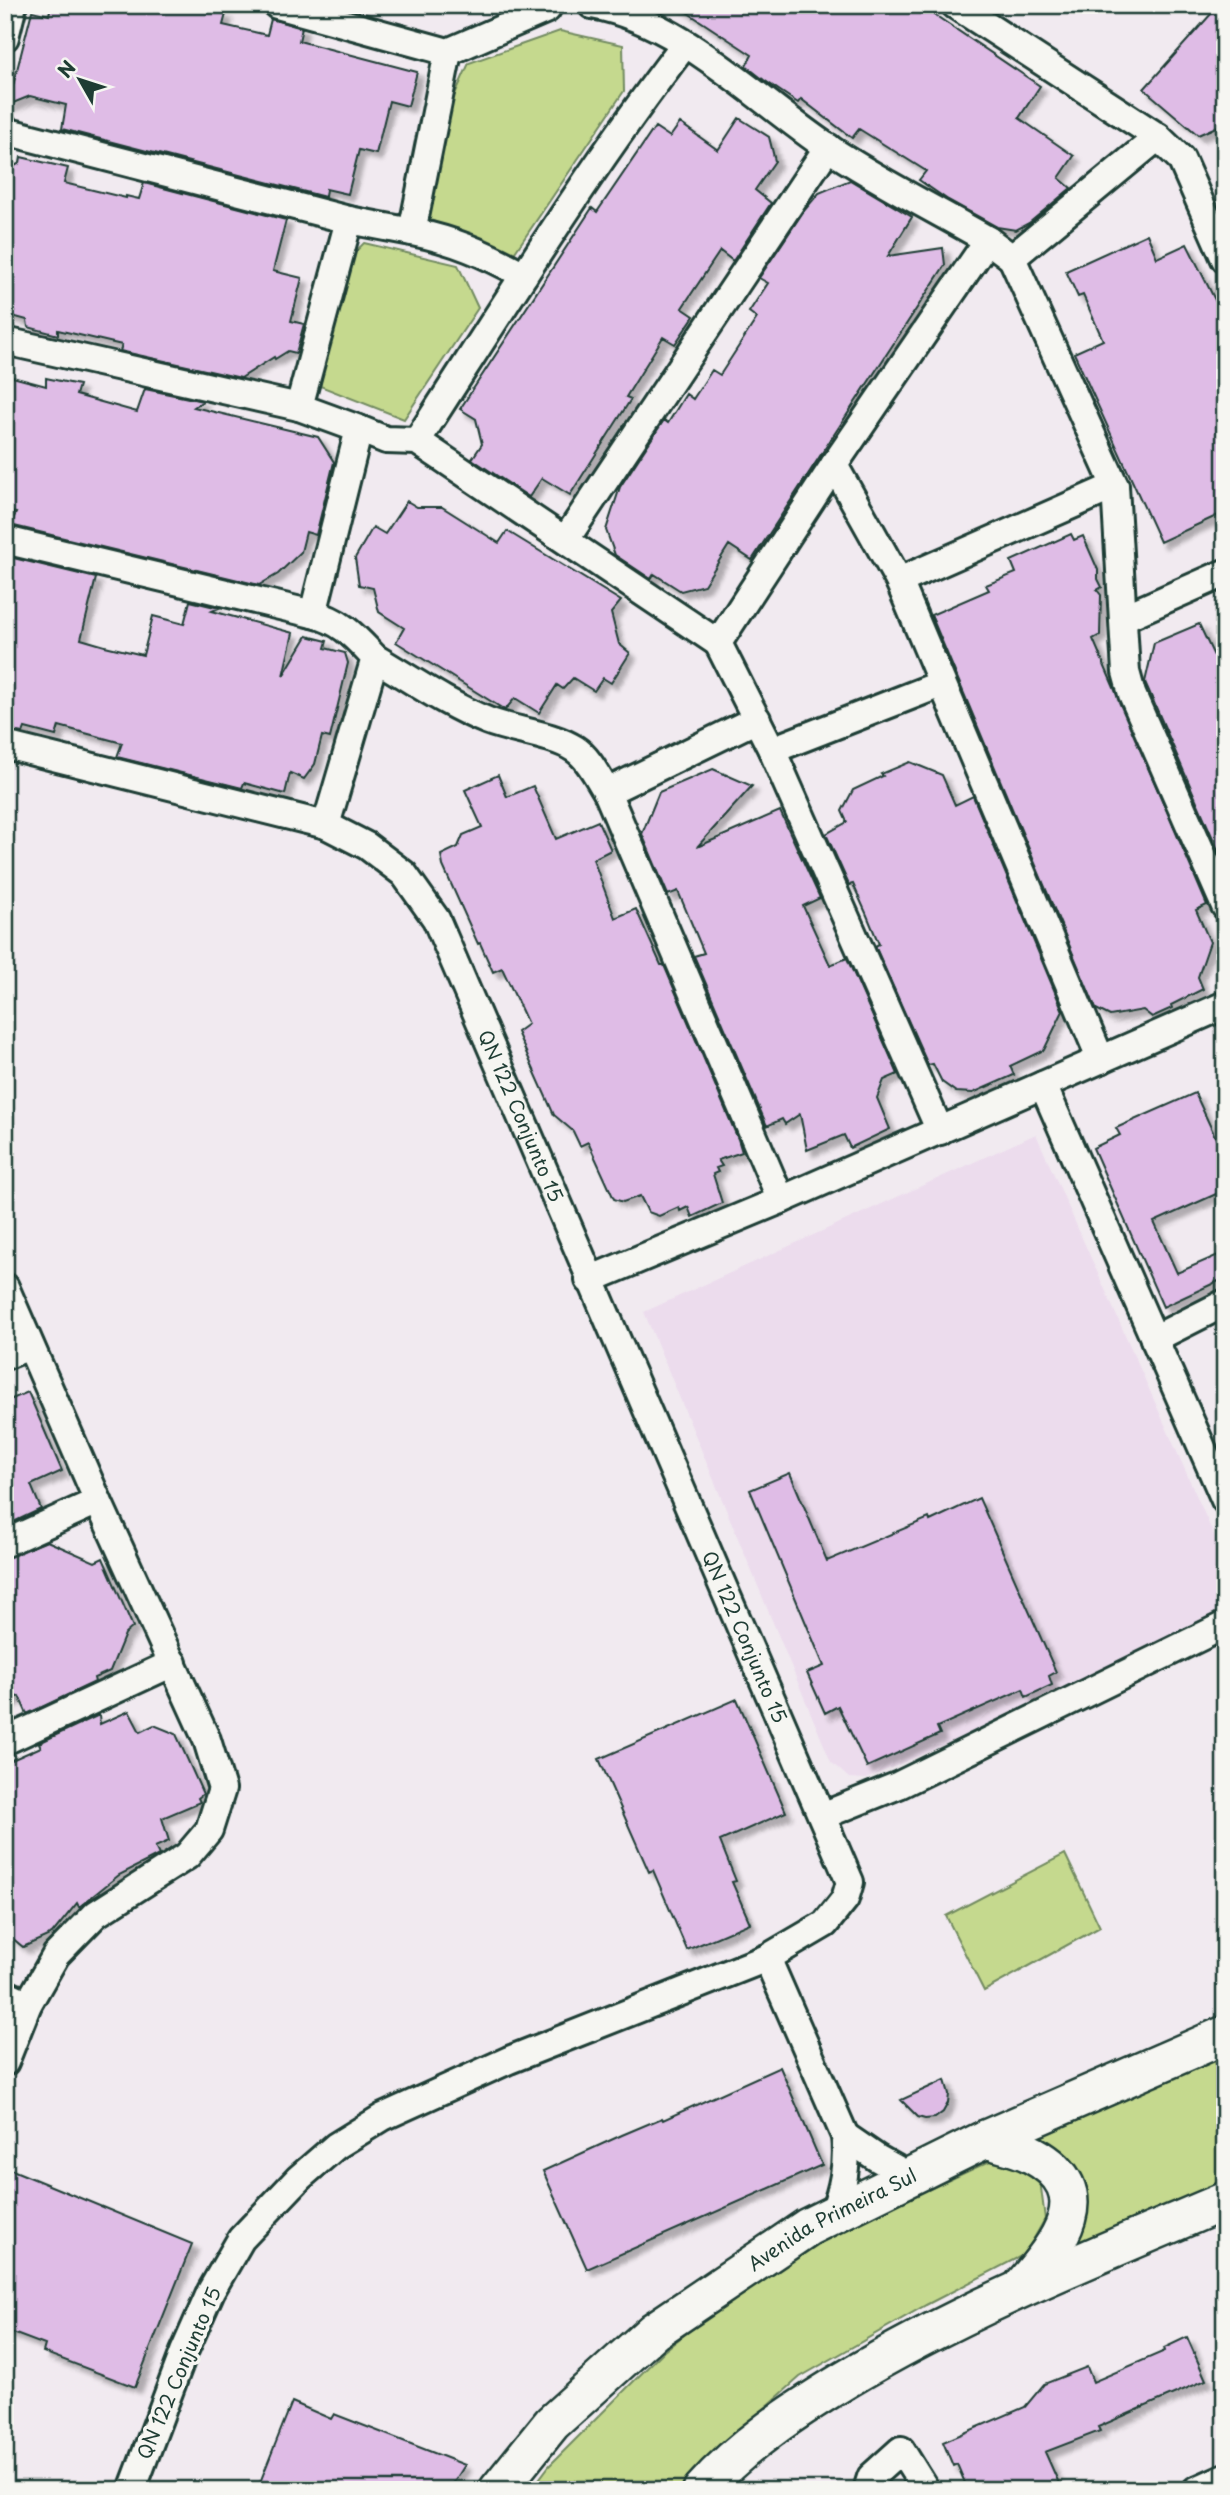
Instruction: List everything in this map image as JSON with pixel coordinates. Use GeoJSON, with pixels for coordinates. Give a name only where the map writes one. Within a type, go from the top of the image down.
{"type":"FeatureCollection","features":[{"type":"Feature","properties":{"kind":"main road","name":"Avenida Primeira Sul"},"geometry":{"type":"LineString","coordinates":[[498,2490],[552,2423],[654,2331],[798,2233],[986,2139],[1225,2035]]}},
{"type":"Feature","properties":{"kind":"main road"},"geometry":{"type":"LineString","coordinates":[[986,2139],[1032,2154],[1050,2167],[1069,2193],[1070,2208],[1066,2224],[1053,2249],[1021,2289]]}},
{"type":"Feature","properties":{"kind":"main road"},"geometry":{"type":"LineString","coordinates":[[702,2490],[772,2428],[901,2346],[1021,2289],[1225,2201]]}},
{"type":"Feature","properties":{"kind":"street"},"geometry":{"type":"LineString","coordinates":[[5,37],[13,5]]}},
{"type":"Feature","properties":{"kind":"street"},"geometry":{"type":"LineString","coordinates":[[276,5],[449,52],[546,7],[578,5]]}},
{"type":"Feature","properties":{"kind":"street"},"geometry":{"type":"LineString","coordinates":[[592,5],[617,10],[644,20],[685,44],[828,147],[988,240],[1012,258],[1115,486],[1126,672],[1132,694],[1225,906]]}},
{"type":"Feature","properties":{"kind":"street"},"geometry":{"type":"LineString","coordinates":[[955,5],[1158,137],[1181,159],[1225,259]]}},
{"type":"Feature","properties":{"kind":"street"},"geometry":{"type":"LineString","coordinates":[[417,441],[643,98],[685,44]]}},
{"type":"Feature","properties":{"kind":"street"},"geometry":{"type":"LineString","coordinates":[[412,232],[449,52]]}},
{"type":"Feature","properties":{"kind":"street"},"geometry":{"type":"LineString","coordinates":[[5,131],[349,220],[435,236],[479,250],[524,275]]}},
{"type":"Feature","properties":{"kind":"street"},"geometry":{"type":"LineString","coordinates":[[1012,258],[1158,137]]}},
{"type":"Feature","properties":{"kind":"street"},"geometry":{"type":"LineString","coordinates":[[566,539],[828,147]]}},
{"type":"Feature","properties":{"kind":"street"},"geometry":{"type":"LineString","coordinates":[[299,407],[349,220]]}},
{"type":"Feature","properties":{"kind":"street"},"geometry":{"type":"LineString","coordinates":[[718,643],[834,465],[988,240]]}},
{"type":"Feature","properties":{"kind":"street"},"geometry":{"type":"LineString","coordinates":[[5,341],[299,407],[386,440],[417,441],[718,643],[772,750],[940,1131]]}},
{"type":"Feature","properties":{"kind":"street"},"geometry":{"type":"LineString","coordinates":[[313,614],[359,429]]}},
{"type":"Feature","properties":{"kind":"street"},"geometry":{"type":"LineString","coordinates":[[834,465],[899,581],[1101,1060]]}},
{"type":"Feature","properties":{"kind":"street"},"geometry":{"type":"LineString","coordinates":[[899,581],[1115,486]]}},
{"type":"Feature","properties":{"kind":"street"},"geometry":{"type":"LineString","coordinates":[[5,540],[332,619],[348,630],[375,658],[450,704],[512,730],[563,742],[578,750],[607,792],[781,1200]]}},
{"type":"Feature","properties":{"kind":"street"},"geometry":{"type":"LineString","coordinates":[[1123,618],[1225,573]]}},
{"type":"Feature","properties":{"kind":"street"},"geometry":{"type":"LineString","coordinates":[[326,825],[375,658]]}},
{"type":"Feature","properties":{"kind":"street"},"geometry":{"type":"LineString","coordinates":[[772,750],[941,684]]}},
{"type":"Feature","properties":{"kind":"street"},"geometry":{"type":"LineString","coordinates":[[607,792],[757,719]]}},
{"type":"Feature","properties":{"kind":"street","name":"QN 122 Conjunto 15"},"geometry":{"type":"LineString","coordinates":[[5,745],[326,825],[367,846],[404,874],[436,919],[850,1882],[845,1899],[825,1924],[767,1958],[509,2060],[383,2117],[336,2146],[299,2178],[242,2239],[211,2291],[184,2352],[131,2490]]}},
{"type":"Feature","properties":{"kind":"street"},"geometry":{"type":"LineString","coordinates":[[589,1280],[781,1200],[1225,1005]]}},
{"type":"Feature","properties":{"kind":"street"},"geometry":{"type":"LineString","coordinates":[[1043,1085],[1225,1500]]}},
{"type":"Feature","properties":{"kind":"street"},"geometry":{"type":"LineString","coordinates":[[5,1287],[98,1501],[207,1740],[222,1790],[209,1830],[187,1856],[96,1914],[17,1998],[5,2062]]}},
{"type":"Feature","properties":{"kind":"street"},"geometry":{"type":"LineString","coordinates":[[1154,1339],[1225,1303]]}},
{"type":"Feature","properties":{"kind":"street"},"geometry":{"type":"LineString","coordinates":[[5,1356],[30,1346]]}},
{"type":"Feature","properties":{"kind":"street"},"geometry":{"type":"LineString","coordinates":[[5,1543],[98,1501]]}},
{"type":"Feature","properties":{"kind":"street"},"geometry":{"type":"LineString","coordinates":[[822,1816],[899,1785],[1225,1625]]}},
{"type":"Feature","properties":{"kind":"street"},"geometry":{"type":"LineString","coordinates":[[5,1741],[173,1663]]}},
{"type":"Feature","properties":{"kind":"street"},"geometry":{"type":"LineString","coordinates":[[767,1958],[845,2136],[845,2179],[833,2215]]}},
{"type":"Feature","properties":{"kind":"street"},"geometry":{"type":"LineString","coordinates":[[845,2136],[911,2177]]}},
{"type":"Feature","properties":{"kind":"street"},"geometry":{"type":"LineString","coordinates":[[867,2490],[871,2477],[901,2450],[926,2490]]}},
{"type":"Feature","properties":{"kind":"street"},"geometry":{"type":"LineString","coordinates":[[1196,2490],[1225,2477]]}},
{"type":"Feature","properties":{"kind":"shaded area"},"geometry":{"type":"Polygon","coordinates":[[[1036,1134],[1225,1560],[1225,1621],[866,1779],[849,1778],[831,1762],[644,1312],[1036,1134]]]}},
{"type":"Feature","properties":{"kind":"green space"},"geometry":{"type":"Polygon","coordinates":[[[560,31],[623,45],[624,91],[513,255],[428,219],[429,152],[469,63],[560,31]]]}},
{"type":"Feature","properties":{"kind":"green space"},"geometry":{"type":"Polygon","coordinates":[[[364,243],[458,265],[478,308],[404,419],[320,386],[347,260],[364,243]]]}},
{"type":"Feature","properties":{"kind":"green space"},"geometry":{"type":"Polygon","coordinates":[[[1065,1854],[1100,1927],[984,1991],[946,1916],[1065,1854]]]}},
{"type":"Feature","properties":{"kind":"green space"},"geometry":{"type":"Polygon","coordinates":[[[1225,2054],[1225,2182],[1073,2252],[1031,2136],[1225,2054]]]}},
{"type":"Feature","properties":{"kind":"green space"},"geometry":{"type":"Polygon","coordinates":[[[990,2161],[1021,2167],[1040,2180],[1045,2219],[1025,2254],[926,2305],[800,2377],[702,2464],[677,2490],[531,2490],[549,2466],[664,2351],[762,2273],[878,2213],[990,2161]]]}},
{"type":"Feature","properties":{"kind":"building"},"geometry":{"type":"Polygon","coordinates":[[[51,5],[208,5],[207,10],[226,14],[223,25],[267,35],[271,19],[302,28],[299,41],[417,72],[408,106],[389,101],[376,154],[359,150],[348,194],[326,189],[325,197],[62,129],[66,105],[30,96],[8,105],[32,11],[49,15],[51,5]]]}},
{"type":"Feature","properties":{"kind":"building"},"geometry":{"type":"Polygon","coordinates":[[[676,5],[920,5],[1040,86],[1019,118],[1074,156],[1059,178],[1071,188],[1029,223],[1016,230],[997,227],[948,200],[919,180],[926,171],[859,129],[852,138],[801,99],[798,103],[764,80],[746,66],[752,55],[676,5]]]}},
{"type":"Feature","properties":{"kind":"building"},"geometry":{"type":"Polygon","coordinates":[[[1219,5],[1225,5],[1225,123],[1198,135],[1144,89],[1219,5]]]}},
{"type":"Feature","properties":{"kind":"building"},"geometry":{"type":"Polygon","coordinates":[[[739,118],[769,137],[775,161],[755,190],[771,203],[733,261],[720,251],[682,308],[694,316],[675,344],[663,337],[626,397],[631,399],[570,495],[542,478],[529,497],[472,459],[482,444],[476,419],[460,409],[592,208],[597,212],[655,127],[670,137],[680,123],[718,150],[739,118]]]}},
{"type":"Feature","properties":{"kind":"building"},"geometry":{"type":"Polygon","coordinates":[[[21,157],[68,168],[64,183],[126,198],[139,199],[144,183],[286,220],[273,271],[302,278],[291,321],[304,324],[296,353],[288,351],[275,359],[274,357],[241,378],[120,351],[122,345],[58,330],[58,335],[28,327],[27,320],[5,314],[5,171],[20,163],[21,157]]]}},
{"type":"Feature","properties":{"kind":"building"},"geometry":{"type":"Polygon","coordinates":[[[850,180],[912,217],[888,256],[943,248],[945,265],[752,560],[729,545],[704,585],[681,591],[654,574],[651,579],[615,555],[606,530],[620,487],[664,420],[668,423],[686,394],[693,399],[712,370],[720,375],[757,318],[749,312],[768,283],[759,278],[803,212],[819,193],[850,180]]]}},
{"type":"Feature","properties":{"kind":"building"},"geometry":{"type":"Polygon","coordinates":[[[1147,234],[1157,258],[1187,244],[1225,320],[1225,512],[1160,542],[1074,353],[1103,340],[1083,295],[1078,297],[1066,271],[1147,234]]]}},
{"type":"Feature","properties":{"kind":"building"},"geometry":{"type":"Polygon","coordinates":[[[5,375],[46,386],[46,378],[79,385],[76,395],[137,412],[145,389],[203,401],[194,407],[318,437],[334,462],[316,535],[306,532],[301,552],[278,574],[259,585],[10,525],[16,513],[5,511],[5,375]]]}},
{"type":"Feature","properties":{"kind":"building"},"geometry":{"type":"Polygon","coordinates":[[[407,501],[417,507],[442,507],[499,543],[507,531],[621,601],[611,613],[619,644],[630,653],[611,683],[603,678],[594,691],[573,678],[563,689],[557,685],[539,713],[515,698],[505,710],[396,642],[404,628],[379,612],[373,588],[359,585],[355,558],[373,527],[385,534],[407,501]]]}},
{"type":"Feature","properties":{"kind":"building"},"geometry":{"type":"Polygon","coordinates":[[[1071,534],[1074,540],[1083,536],[1098,570],[1102,587],[1097,590],[1101,595],[1100,635],[1093,639],[1207,905],[1196,910],[1210,942],[1198,977],[1203,989],[1152,1017],[1143,1010],[1110,1016],[1096,1009],[931,615],[989,590],[986,585],[1016,573],[1011,561],[1071,534]]]}},
{"type":"Feature","properties":{"kind":"building"},"geometry":{"type":"Polygon","coordinates":[[[5,556],[96,578],[81,639],[105,646],[143,655],[153,616],[184,624],[190,601],[219,608],[212,611],[293,633],[283,676],[307,636],[327,641],[325,648],[345,653],[348,663],[330,738],[322,736],[315,764],[304,779],[290,773],[285,794],[244,783],[242,788],[117,757],[122,743],[59,726],[56,736],[25,728],[23,733],[5,730],[5,556]]]}},
{"type":"Feature","properties":{"kind":"building"},"geometry":{"type":"Polygon","coordinates":[[[1199,624],[1214,656],[1225,651],[1225,866],[1145,682],[1154,643],[1199,624]]]}},
{"type":"Feature","properties":{"kind":"building"},"geometry":{"type":"Polygon","coordinates":[[[910,762],[942,775],[955,805],[973,796],[1063,1011],[1044,1050],[1010,1066],[1014,1075],[973,1093],[956,1092],[942,1082],[933,1064],[928,1065],[875,946],[879,944],[866,913],[853,884],[849,885],[826,834],[847,822],[842,811],[853,790],[910,762]]]}},
{"type":"Feature","properties":{"kind":"building"},"geometry":{"type":"Polygon","coordinates":[[[713,769],[752,786],[697,847],[780,811],[820,898],[803,906],[830,965],[847,958],[898,1074],[884,1080],[877,1098],[890,1129],[850,1148],[844,1135],[807,1150],[800,1114],[785,1124],[782,1119],[767,1126],[694,956],[704,953],[678,891],[668,895],[642,834],[659,792],[713,769]]]}},
{"type":"Feature","properties":{"kind":"building"},"geometry":{"type":"Polygon","coordinates":[[[498,775],[507,797],[533,786],[556,839],[598,821],[611,850],[593,859],[615,918],[636,909],[661,965],[664,965],[738,1139],[742,1152],[718,1160],[722,1166],[716,1168],[718,1172],[713,1174],[722,1203],[692,1217],[688,1207],[680,1211],[679,1207],[659,1216],[648,1212],[640,1196],[623,1202],[614,1199],[588,1142],[580,1146],[573,1131],[554,1115],[517,1032],[528,1024],[502,968],[493,972],[480,943],[478,944],[443,866],[441,855],[458,847],[463,835],[482,827],[465,790],[498,775]]]}},
{"type":"Feature","properties":{"kind":"building"},"geometry":{"type":"Polygon","coordinates":[[[1195,1093],[1225,1158],[1225,1190],[1154,1222],[1177,1273],[1225,1252],[1225,1278],[1163,1307],[1093,1148],[1120,1135],[1116,1128],[1195,1093]]]}},
{"type":"Feature","properties":{"kind":"building"},"geometry":{"type":"Polygon","coordinates":[[[28,1392],[62,1471],[31,1485],[41,1509],[5,1526],[5,1402],[28,1392]]]}},
{"type":"Feature","properties":{"kind":"building"},"geometry":{"type":"Polygon","coordinates":[[[790,1473],[827,1561],[929,1518],[930,1521],[979,1498],[1056,1672],[1049,1676],[1052,1685],[1026,1697],[1023,1689],[937,1727],[940,1734],[867,1767],[838,1706],[825,1713],[807,1673],[824,1666],[750,1490],[790,1473]]]}},
{"type":"Feature","properties":{"kind":"building"},"geometry":{"type":"Polygon","coordinates":[[[47,1541],[95,1562],[103,1558],[133,1627],[125,1634],[110,1671],[94,1678],[95,1682],[27,1714],[19,1696],[5,1702],[5,1558],[47,1541]]]}},
{"type":"Feature","properties":{"kind":"building"},"geometry":{"type":"Polygon","coordinates":[[[737,1699],[786,1812],[720,1841],[736,1881],[732,1882],[750,1923],[687,1950],[653,1870],[649,1872],[599,1759],[737,1699]]]}},
{"type":"Feature","properties":{"kind":"building"},"geometry":{"type":"Polygon","coordinates":[[[129,1711],[140,1732],[154,1725],[176,1734],[203,1794],[198,1798],[200,1802],[162,1818],[169,1841],[155,1847],[159,1855],[119,1875],[79,1907],[77,1903],[52,1934],[23,1947],[5,1932],[5,1763],[41,1747],[39,1743],[99,1715],[100,1724],[129,1711]]]}},
{"type":"Feature","properties":{"kind":"building"},"geometry":{"type":"Polygon","coordinates":[[[780,2067],[822,2165],[587,2269],[543,2171],[780,2067]]]}},
{"type":"Feature","properties":{"kind":"building"},"geometry":{"type":"Polygon","coordinates":[[[945,2080],[949,2094],[948,2103],[943,2112],[935,2118],[918,2117],[901,2100],[945,2080]]]}},
{"type":"Feature","properties":{"kind":"building"},"geometry":{"type":"Polygon","coordinates":[[[5,2167],[192,2244],[135,2387],[43,2352],[45,2345],[5,2330],[5,2167]]]}},
{"type":"Feature","properties":{"kind":"building"},"geometry":{"type":"Polygon","coordinates":[[[1187,2337],[1206,2380],[1098,2427],[1100,2431],[1045,2452],[1062,2490],[968,2490],[957,2464],[953,2466],[943,2442],[1025,2407],[1044,2384],[1087,2367],[1093,2382],[1165,2351],[1164,2348],[1187,2337]]]}},
{"type":"Feature","properties":{"kind":"building"},"geometry":{"type":"Polygon","coordinates":[[[292,2402],[331,2419],[334,2414],[465,2465],[449,2490],[257,2490],[292,2402]]]}}]}
